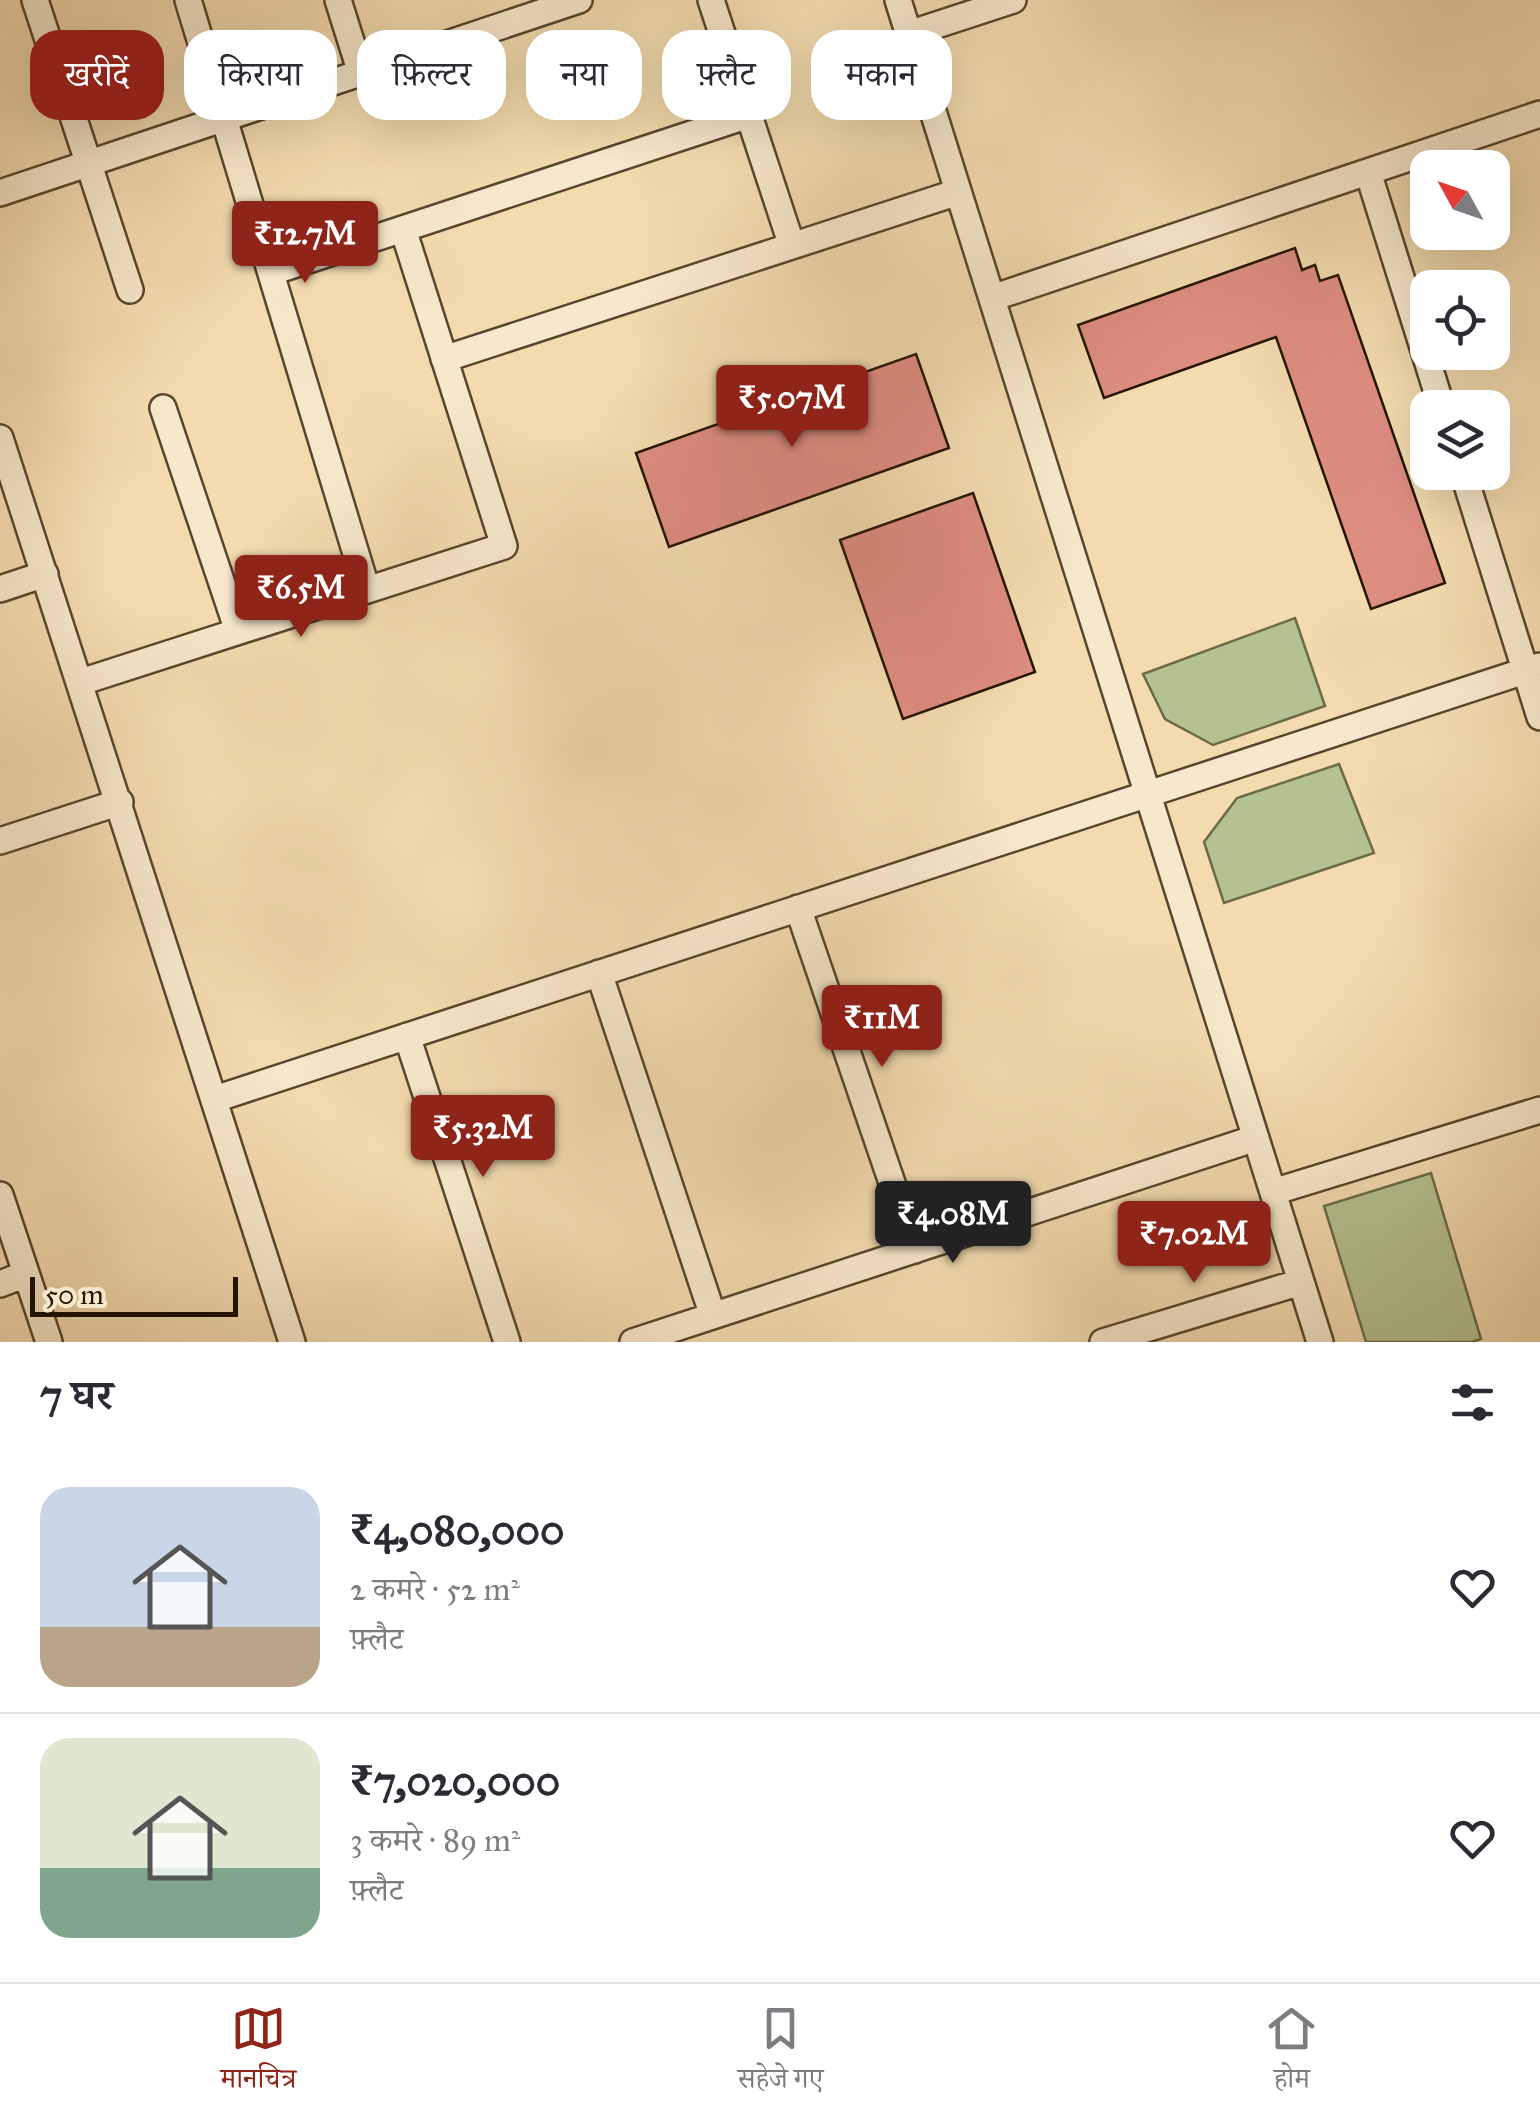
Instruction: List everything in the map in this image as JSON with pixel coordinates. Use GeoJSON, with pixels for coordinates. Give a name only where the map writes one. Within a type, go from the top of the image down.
{"type":"FeatureCollection","features":[{"type":"Feature","properties":{"kind":"street"},"geometry":{"type":"LineString","coordinates":[[35,0],[130,290]]}},
{"type":"Feature","properties":{"kind":"street"},"geometry":{"type":"LineString","coordinates":[[188,0],[198,30]]}},
{"type":"Feature","properties":{"kind":"street"},"geometry":{"type":"LineString","coordinates":[[338,0],[357,59]]}},
{"type":"Feature","properties":{"kind":"street"},"geometry":{"type":"LineString","coordinates":[[711,0],[721,30]]}},
{"type":"Feature","properties":{"kind":"street"},"geometry":{"type":"LineString","coordinates":[[898,0],[908,30]]}},
{"type":"Feature","properties":{"kind":"street"},"geometry":{"type":"LineString","coordinates":[[921,30],[1012,0]]}},
{"type":"Feature","properties":{"kind":"street"},"geometry":{"type":"LineString","coordinates":[[485,30],[571,1]]}},
{"type":"Feature","properties":{"kind":"street"},"geometry":{"type":"LineString","coordinates":[[992,298],[1540,114]]}},
{"type":"Feature","properties":{"kind":"street"},"geometry":{"type":"LineString","coordinates":[[0,193],[220,120]]}},
{"type":"Feature","properties":{"kind":"street"},"geometry":{"type":"LineString","coordinates":[[227,120],[368,590]]}},
{"type":"Feature","properties":{"kind":"street"},"geometry":{"type":"LineString","coordinates":[[272,272],[734,120]]}},
{"type":"Feature","properties":{"kind":"street"},"geometry":{"type":"LineString","coordinates":[[751,120],[792,246]]}},
{"type":"Feature","properties":{"kind":"street"},"geometry":{"type":"LineString","coordinates":[[936,120],[1320,1342]]}},
{"type":"Feature","properties":{"kind":"street"},"geometry":{"type":"LineString","coordinates":[[1368,172],[1436,390]]}},
{"type":"Feature","properties":{"kind":"street"},"geometry":{"type":"LineString","coordinates":[[444,358],[958,192]]}},
{"type":"Feature","properties":{"kind":"street"},"geometry":{"type":"LineString","coordinates":[[81,682],[504,546],[403,229]]}},
{"type":"Feature","properties":{"kind":"street"},"geometry":{"type":"LineString","coordinates":[[163,408],[238,631]]}},
{"type":"Feature","properties":{"kind":"street"},"geometry":{"type":"LineString","coordinates":[[0,438],[292,1342]]}},
{"type":"Feature","properties":{"kind":"street"},"geometry":{"type":"LineString","coordinates":[[1469,490],[1533,668],[1540,718]]}},
{"type":"Feature","properties":{"kind":"street"},"geometry":{"type":"LineString","coordinates":[[0,589],[45,574]]}},
{"type":"Feature","properties":{"kind":"street"},"geometry":{"type":"LineString","coordinates":[[214,1099],[1533,668]]}},
{"type":"Feature","properties":{"kind":"street"},"geometry":{"type":"LineString","coordinates":[[0,841],[120,802]]}},
{"type":"Feature","properties":{"kind":"street"},"geometry":{"type":"LineString","coordinates":[[798,908],[915,1250]]}},
{"type":"Feature","properties":{"kind":"street"},"geometry":{"type":"LineString","coordinates":[[599,973],[713,1316]]}},
{"type":"Feature","properties":{"kind":"street"},"geometry":{"type":"LineString","coordinates":[[407,1036],[506,1342]]}},
{"type":"Feature","properties":{"kind":"street"},"geometry":{"type":"LineString","coordinates":[[1273,1192],[1540,1110]]}},
{"type":"Feature","properties":{"kind":"street"},"geometry":{"type":"LineString","coordinates":[[633,1342],[1256,1138]]}},
{"type":"Feature","properties":{"kind":"street"},"geometry":{"type":"LineString","coordinates":[[0,1195],[49,1342]]}},
{"type":"Feature","properties":{"kind":"street"},"geometry":{"type":"LineString","coordinates":[[0,1284],[26,1274]]}},
{"type":"Feature","properties":{"kind":"street"},"geometry":{"type":"LineString","coordinates":[[1103,1342],[1133,1338],[1301,1282]]}},
{"type":"Feature","properties":{"kind":"green space"},"geometry":{"type":"Polygon","coordinates":[[[1295,618],[1325,706],[1213,745],[1165,719],[1143,674],[1295,618]]]}},
{"type":"Feature","properties":{"kind":"green space"},"geometry":{"type":"Polygon","coordinates":[[[1339,764],[1374,853],[1224,903],[1204,842],[1237,798],[1339,764]]]}},
{"type":"Feature","properties":{"kind":"green space"},"geometry":{"type":"Polygon","coordinates":[[[1431,1173],[1481,1339],[1366,1342],[1324,1206],[1431,1173]]]}},
{"type":"Feature","properties":{"kind":"building"},"geometry":{"type":"Polygon","coordinates":[[[1295,248],[1302,270],[1315,265],[1320,281],[1338,275],[1445,583],[1371,609],[1276,337],[1104,398],[1078,325],[1295,248]]]}},
{"type":"Feature","properties":{"kind":"building"},"geometry":{"type":"Polygon","coordinates":[[[916,354],[949,448],[669,547],[636,453],[916,354]]]}},
{"type":"Feature","properties":{"kind":"building"},"geometry":{"type":"Polygon","coordinates":[[[973,493],[1035,672],[903,719],[840,540],[973,493]]]}}]}
